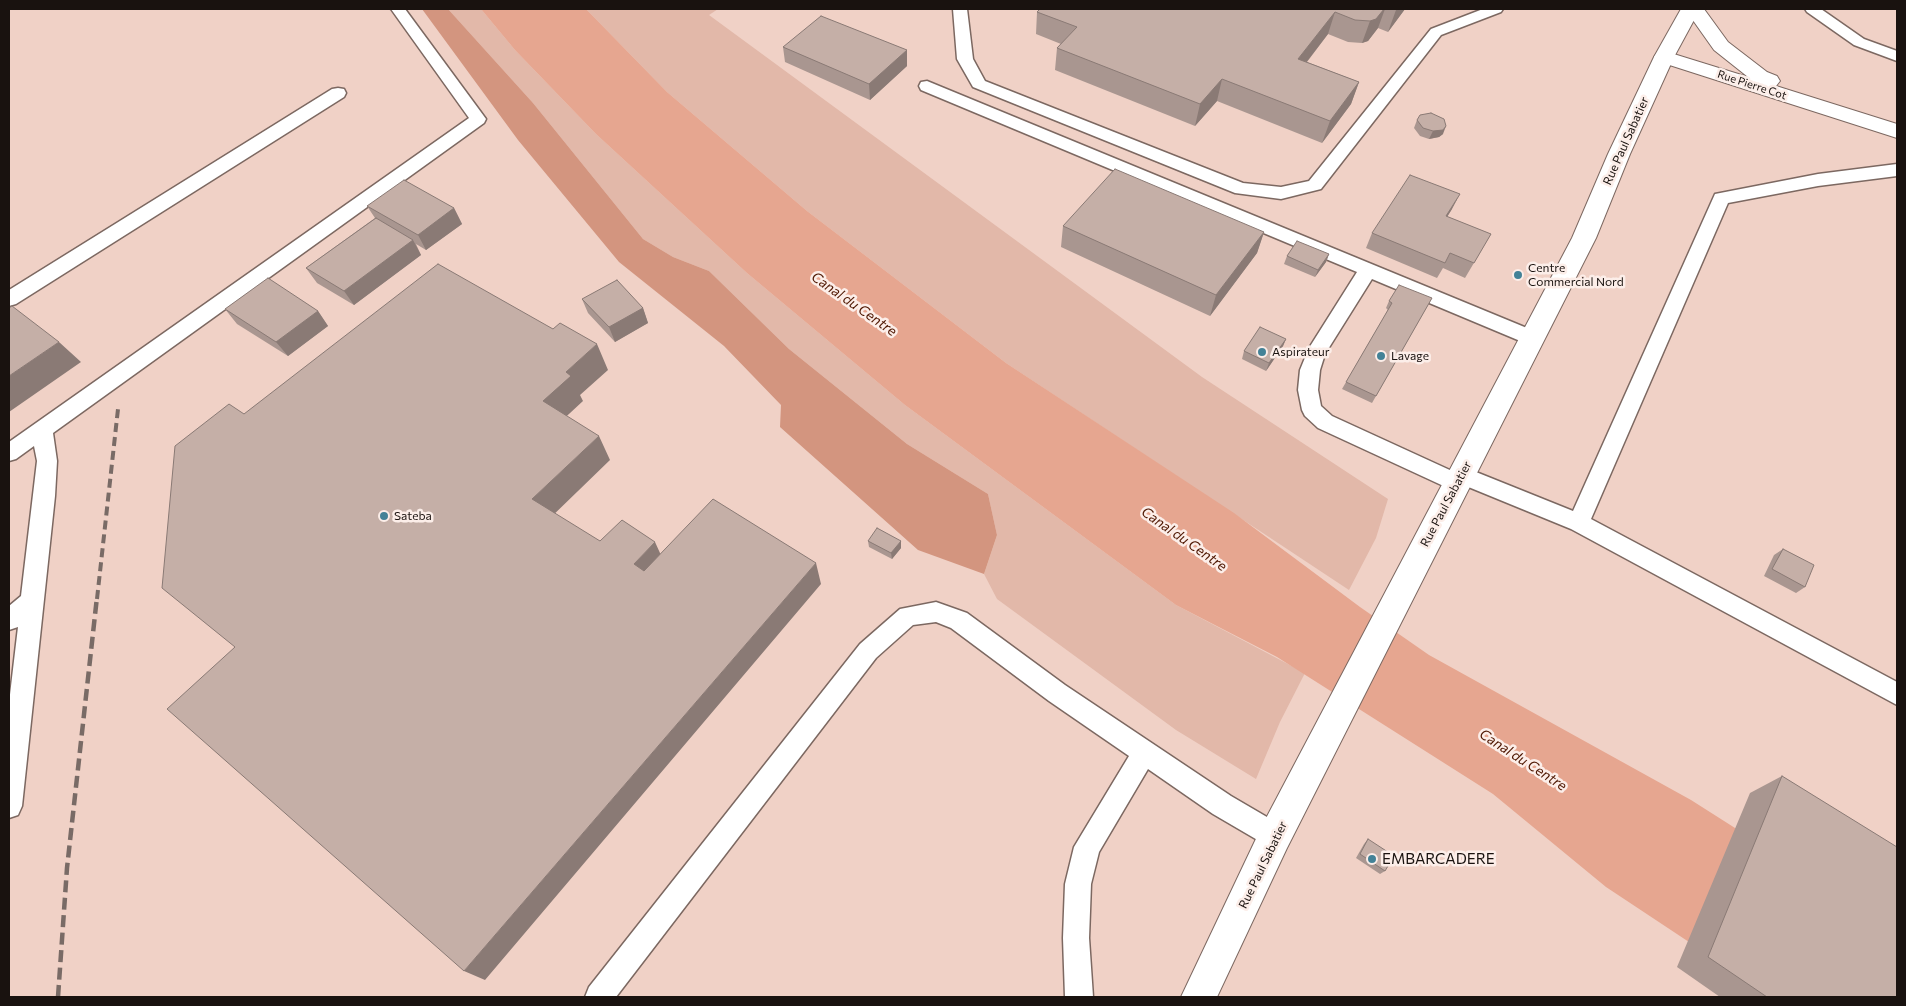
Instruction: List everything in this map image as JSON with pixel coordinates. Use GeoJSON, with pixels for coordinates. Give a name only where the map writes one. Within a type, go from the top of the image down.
{"type":"FeatureCollection","features":[{"type":"Feature","properties":{"kind":"main road","name":"Rue Paul Sabatier"},"geometry":{"type":"LineString","coordinates":[[1199,997],[1306,776],[1584,238],[1619,154],[1664,57],[1690,9]]}},
{"type":"Feature","properties":{"kind":"main road","name":"Rue Pierre Cot"},"geometry":{"type":"LineString","coordinates":[[1694,9],[1721,46],[1760,76],[1840,113]]}},
{"type":"Feature","properties":{"kind":"main road","name":"Rue Pierre Cot"},"geometry":{"type":"LineString","coordinates":[[1664,57],[1897,131]]}},
{"type":"Feature","properties":{"kind":"lane"},"geometry":{"type":"LineString","coordinates":[[9,453],[478,119],[398,9]]}},
{"type":"Feature","properties":{"kind":"lane"},"geometry":{"type":"LineString","coordinates":[[960,9],[965,59],[979,84],[1241,189],[1280,193],[1315,185],[1436,32],[1496,9]]}},
{"type":"Feature","properties":{"kind":"lane"},"geometry":{"type":"LineString","coordinates":[[1812,9],[1859,42],[1897,56]]}},
{"type":"Feature","properties":{"kind":"lane"},"geometry":{"type":"LineString","coordinates":[[927,86],[1532,338]]}},
{"type":"Feature","properties":{"kind":"lane"},"geometry":{"type":"LineString","coordinates":[[9,299],[338,93]]}},
{"type":"Feature","properties":{"kind":"lane"},"geometry":{"type":"LineString","coordinates":[[1579,523],[1721,198],[1818,180],[1897,170]]}},
{"type":"Feature","properties":{"kind":"lane"},"geometry":{"type":"LineString","coordinates":[[1368,270],[1316,353],[1310,370],[1308,390],[1312,410],[1325,422],[1459,479],[1579,523],[1897,694]]}},
{"type":"Feature","properties":{"kind":"lane"},"geometry":{"type":"LineString","coordinates":[[9,806],[47,461],[42,429]]}},
{"type":"Feature","properties":{"kind":"lane"},"geometry":{"type":"LineString","coordinates":[[9,620],[32,601]]}},
{"type":"Feature","properties":{"kind":"lane"},"geometry":{"type":"LineString","coordinates":[[600,997],[868,651],[892,628],[908,616],[936,612],[960,620],[1057,693],[1222,805],[1276,836]]}},
{"type":"Feature","properties":{"kind":"lane"},"geometry":{"type":"LineString","coordinates":[[1079,997],[1076,938],[1078,884],[1087,847],[1145,752]]}},
{"type":"Feature","properties":{"kind":"shaded area"},"geometry":{"type":"Polygon","coordinates":[[[9,9],[1897,9],[1897,997],[9,997],[9,9]]]}},
{"type":"Feature","properties":{"kind":"shaded area"},"geometry":{"type":"Polygon","coordinates":[[[422,9],[448,9],[533,103],[643,239],[673,257],[709,271],[789,349],[907,444],[988,494],[997,535],[984,574],[918,550],[780,427],[781,405],[724,346],[619,262],[518,140],[422,9]]]}},
{"type":"Feature","properties":{"kind":"shaded area"},"geometry":{"type":"Polygon","coordinates":[[[448,9],[481,9],[515,50],[596,134],[747,273],[905,405],[1176,605],[1305,673],[1280,722],[1256,779],[1176,730],[997,599],[984,574],[997,535],[988,494],[907,444],[789,349],[709,271],[673,257],[643,239],[533,103],[448,9]]]}},
{"type":"Feature","properties":{"kind":"shaded area"},"geometry":{"type":"Polygon","coordinates":[[[586,9],[718,9],[709,15],[1202,377],[1388,499],[1376,538],[1349,590],[1006,363],[807,211],[667,92],[586,9]]]}},
{"type":"Feature","properties":{"kind":"water","name":"Canal du Centre"},"geometry":{"type":"Polygon","coordinates":[[[481,9],[586,9],[667,92],[807,211],[1006,363],[1234,513],[1360,607],[1429,655],[1691,800],[1897,931],[1772,997],[1606,887],[1493,794],[1277,657],[1176,605],[905,405],[747,273],[596,134],[515,50],[481,9]]]}},
{"type":"Feature","properties":{"kind":"building"},"geometry":{"type":"Polygon","coordinates":[[[1040,9],[1384,9],[1376,19],[1370,21],[1355,20],[1335,12],[1298,59],[1359,82],[1330,121],[1222,79],[1200,104],[1057,48],[1077,27],[1037,12],[1040,9]]]}},
{"type":"Feature","properties":{"kind":"building"},"geometry":{"type":"Polygon","coordinates":[[[821,16],[907,50],[869,84],[783,47],[821,16]]]}},
{"type":"Feature","properties":{"kind":"building"},"geometry":{"type":"Polygon","coordinates":[[[1431,113],[1444,119],[1446,126],[1443,130],[1433,131],[1423,128],[1417,120],[1420,115],[1431,113]]]}},
{"type":"Feature","properties":{"kind":"building"},"geometry":{"type":"Polygon","coordinates":[[[1115,169],[1264,232],[1216,295],[1063,226],[1115,169]]]}},
{"type":"Feature","properties":{"kind":"building"},"geometry":{"type":"Polygon","coordinates":[[[1410,175],[1460,194],[1446,216],[1491,234],[1474,263],[1450,253],[1445,263],[1372,233],[1410,175]]]}},
{"type":"Feature","properties":{"kind":"building"},"geometry":{"type":"Polygon","coordinates":[[[404,180],[454,208],[418,235],[367,206],[404,180]]]}},
{"type":"Feature","properties":{"kind":"building"},"geometry":{"type":"Polygon","coordinates":[[[376,218],[413,240],[344,291],[306,268],[376,218]]]}},
{"type":"Feature","properties":{"kind":"building"},"geometry":{"type":"Polygon","coordinates":[[[1297,241],[1329,254],[1318,270],[1287,256],[1297,241]]]}},
{"type":"Feature","properties":{"kind":"building"},"geometry":{"type":"Polygon","coordinates":[[[438,264],[553,329],[560,323],[597,344],[566,372],[571,376],[543,401],[599,436],[532,499],[600,541],[622,520],[655,542],[634,564],[644,571],[713,499],[816,563],[464,971],[167,709],[235,647],[162,588],[175,446],[229,404],[244,414],[438,264]]]}},
{"type":"Feature","properties":{"kind":"building"},"geometry":{"type":"Polygon","coordinates":[[[268,278],[318,311],[276,342],[225,309],[268,278]]]}},
{"type":"Feature","properties":{"kind":"building"},"geometry":{"type":"Polygon","coordinates":[[[617,280],[643,308],[609,327],[582,299],[617,280]]]}},
{"type":"Feature","properties":{"kind":"building","name":"Lavage"},"geometry":{"type":"Polygon","coordinates":[[[1399,285],[1432,298],[1376,396],[1346,382],[1392,303],[1389,301],[1399,285]]]}},
{"type":"Feature","properties":{"kind":"building"},"geometry":{"type":"Polygon","coordinates":[[[12,306],[59,342],[9,376],[9,308],[12,306]]]}},
{"type":"Feature","properties":{"kind":"building","name":"Aspirateur"},"geometry":{"type":"Polygon","coordinates":[[[1260,327],[1286,339],[1269,363],[1244,351],[1260,327]]]}},
{"type":"Feature","properties":{"kind":"building"},"geometry":{"type":"Polygon","coordinates":[[[877,528],[901,541],[891,553],[868,541],[877,528]]]}},
{"type":"Feature","properties":{"kind":"building"},"geometry":{"type":"Polygon","coordinates":[[[1783,549],[1814,565],[1805,587],[1772,569],[1783,549]]]}},
{"type":"Feature","properties":{"kind":"building"},"geometry":{"type":"Polygon","coordinates":[[[1782,776],[1897,847],[1897,997],[1767,997],[1708,957],[1782,776]]]}},
{"type":"Feature","properties":{"kind":"building"},"geometry":{"type":"Polygon","coordinates":[[[1368,839],[1394,856],[1385,871],[1360,854],[1368,839]]]}},
{"type":"Feature","properties":{"kind":"railway"},"geometry":{"type":"LineString","coordinates":[[97,599],[118,409]]}},
{"type":"Feature","properties":{"kind":"railway"},"geometry":{"type":"LineString","coordinates":[[58,997],[67,868],[97,597]]}},
{"type":"Feature","properties":{"kind":"place","name":"Centre Commercial Nord"},"geometry":{"type":"Point","coordinates":[1518,275]}},
{"type":"Feature","properties":{"kind":"place","name":"Aspirateur"},"geometry":{"type":"Point","coordinates":[1262,352]}},
{"type":"Feature","properties":{"kind":"place","name":"Lavage"},"geometry":{"type":"Point","coordinates":[1381,356]}},
{"type":"Feature","properties":{"kind":"place","name":"Sateba"},"geometry":{"type":"Point","coordinates":[384,516]}},
{"type":"Feature","properties":{"kind":"place","name":"EMBARCADERE"},"geometry":{"type":"Point","coordinates":[1372,859]}}]}
